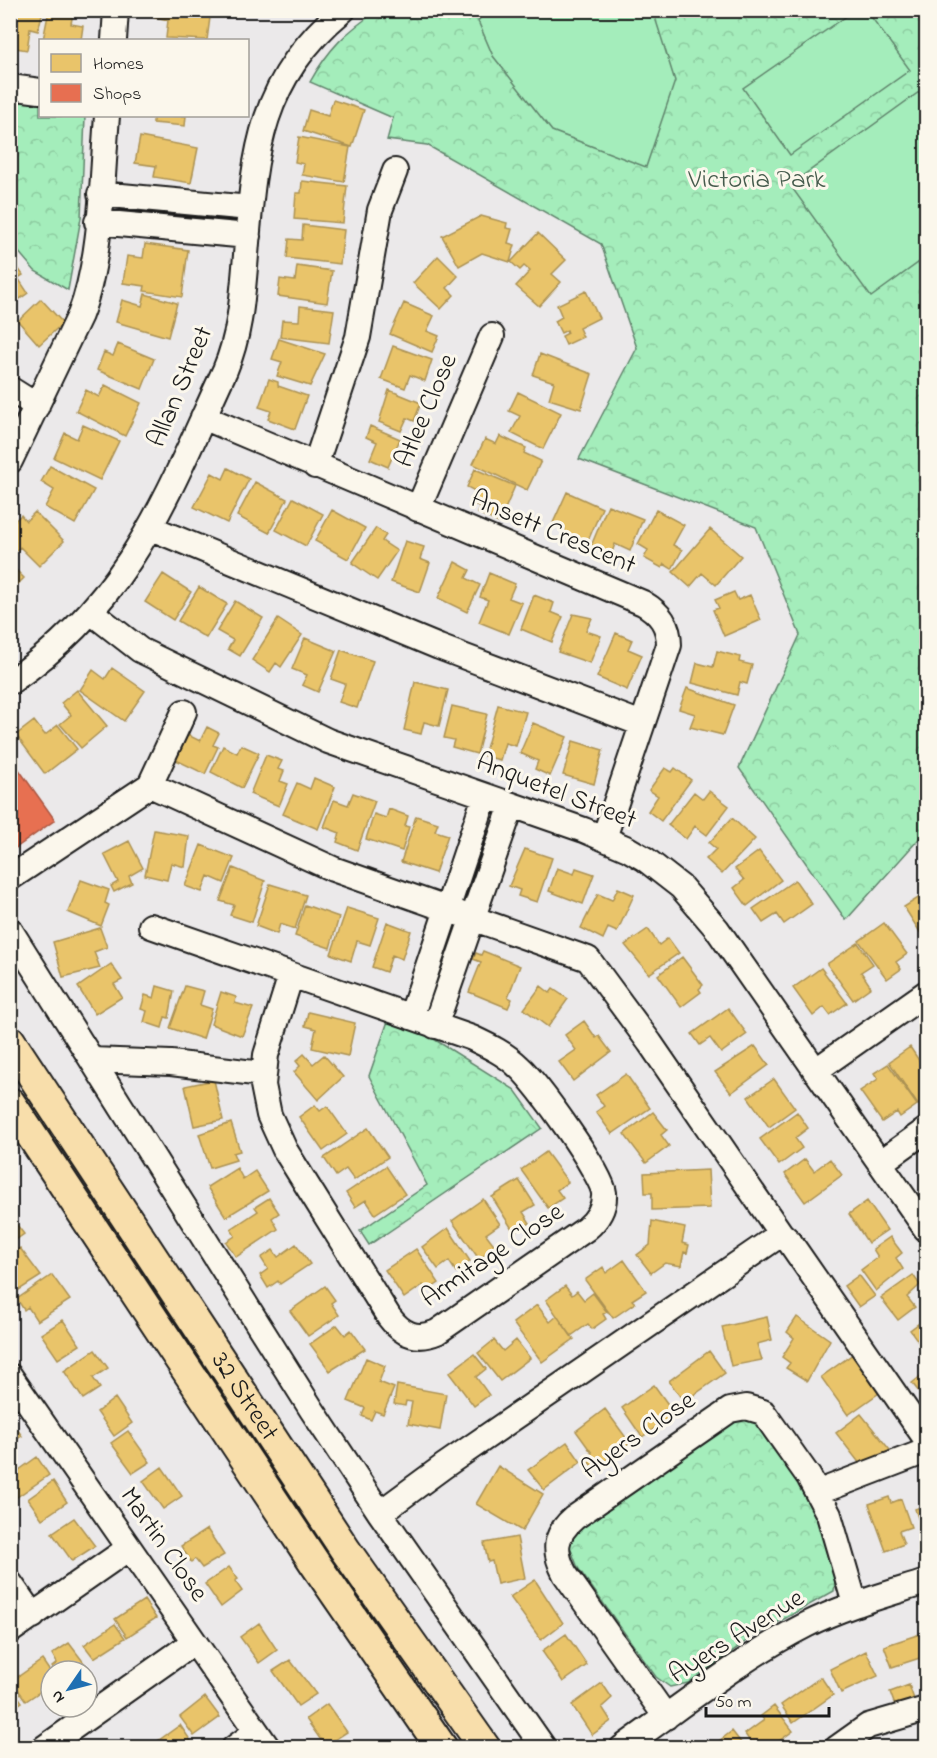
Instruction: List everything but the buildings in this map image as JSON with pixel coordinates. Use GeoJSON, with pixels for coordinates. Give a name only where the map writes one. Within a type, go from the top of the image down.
{"type":"FeatureCollection","features":[{"type":"Feature","properties":{"kind":"main road","name":"32 Street"},"geometry":{"type":"LineString","coordinates":[[10,1041],[346,1551],[485,1748]]}},
{"type":"Feature","properties":{"kind":"main road","name":"32 Street"},"geometry":{"type":"LineString","coordinates":[[10,1103],[316,1565],[442,1748]]}},
{"type":"Feature","properties":{"kind":"street"},"geometry":{"type":"LineString","coordinates":[[114,39],[116,10]]}},
{"type":"Feature","properties":{"kind":"street","name":"Allan Street"},"geometry":{"type":"LineString","coordinates":[[10,682],[54,649],[91,612],[126,568],[151,528],[230,359],[237,334],[254,166],[276,92],[311,40],[344,10]]}},
{"type":"Feature","properties":{"kind":"street"},"geometry":{"type":"LineString","coordinates":[[10,87],[39,91]]}},
{"type":"Feature","properties":{"kind":"street"},"geometry":{"type":"LineString","coordinates":[[10,461],[84,303],[97,222],[107,117]]}},
{"type":"Feature","properties":{"kind":"street"},"geometry":{"type":"LineString","coordinates":[[315,466],[358,338],[380,210],[395,171]]}},
{"type":"Feature","properties":{"kind":"street"},"geometry":{"type":"LineString","coordinates":[[100,194],[250,208]]}},
{"type":"Feature","properties":{"kind":"street"},"geometry":{"type":"LineString","coordinates":[[97,222],[248,236]]}},
{"type":"Feature","properties":{"kind":"street","name":"Atlee Close"},"geometry":{"type":"LineString","coordinates":[[418,509],[492,336]]}},
{"type":"Feature","properties":{"kind":"street"},"geometry":{"type":"LineString","coordinates":[[10,389],[37,406]]}},
{"type":"Feature","properties":{"kind":"street","name":"Ansett Crescent"},"geometry":{"type":"LineString","coordinates":[[204,417],[315,466],[643,603],[657,613],[668,628],[669,645],[604,838]]}},
{"type":"Feature","properties":{"kind":"street"},"geometry":{"type":"LineString","coordinates":[[151,528],[439,647],[642,724]]}},
{"type":"Feature","properties":{"kind":"street","name":"Anquetel Street"},"geometry":{"type":"LineString","coordinates":[[91,612],[124,639],[150,655],[328,741],[604,838],[645,859],[694,901],[717,929],[927,1229]]}},
{"type":"Feature","properties":{"kind":"street"},"geometry":{"type":"LineString","coordinates":[[10,878],[150,784],[184,712]]}},
{"type":"Feature","properties":{"kind":"street"},"geometry":{"type":"LineString","coordinates":[[150,784],[244,830],[333,869],[588,959],[651,1043],[781,1234],[789,1241],[924,1436],[927,1444]]}},
{"type":"Feature","properties":{"kind":"street"},"geometry":{"type":"LineString","coordinates":[[411,1017],[486,796]]}},
{"type":"Feature","properties":{"kind":"street"},"geometry":{"type":"LineString","coordinates":[[435,1026],[512,805]]}},
{"type":"Feature","properties":{"kind":"street","name":"Armitage Close"},"geometry":{"type":"LineString","coordinates":[[151,926],[291,975],[411,1017],[487,1045],[520,1067],[539,1090],[597,1173],[604,1193],[601,1212],[586,1229],[428,1336],[407,1335],[389,1317],[280,1141],[269,1114],[263,1074],[269,1038],[291,975]]}},
{"type":"Feature","properties":{"kind":"street"},"geometry":{"type":"LineString","coordinates":[[10,930],[380,1513],[544,1748]]}},
{"type":"Feature","properties":{"kind":"street"},"geometry":{"type":"LineString","coordinates":[[815,1071],[927,993]]}},
{"type":"Feature","properties":{"kind":"street"},"geometry":{"type":"LineString","coordinates":[[92,1060],[171,1063],[263,1074]]}},
{"type":"Feature","properties":{"kind":"street"},"geometry":{"type":"LineString","coordinates":[[880,1163],[927,1130]]}},
{"type":"Feature","properties":{"kind":"street"},"geometry":{"type":"LineString","coordinates":[[380,1513],[444,1466],[781,1234]]}},
{"type":"Feature","properties":{"kind":"street","name":"Martin Close"},"geometry":{"type":"LineString","coordinates":[[10,1376],[262,1739]]}},
{"type":"Feature","properties":{"kind":"street","name":"Ayers Close"},"geometry":{"type":"LineString","coordinates":[[666,1717],[565,1574],[556,1547],[558,1536],[574,1518],[722,1415],[736,1408],[754,1408],[770,1419],[819,1492],[855,1604]]}},
{"type":"Feature","properties":{"kind":"street"},"geometry":{"type":"LineString","coordinates":[[819,1492],[927,1451]]}},
{"type":"Feature","properties":{"kind":"street"},"geometry":{"type":"LineString","coordinates":[[10,1631],[129,1548]]}},
{"type":"Feature","properties":{"kind":"street","name":"Ayers Avenue"},"geometry":{"type":"LineString","coordinates":[[622,1748],[784,1637],[855,1604],[927,1582]]}},
{"type":"Feature","properties":{"kind":"street"},"geometry":{"type":"LineString","coordinates":[[10,1583],[33,1616]]}},
{"type":"Feature","properties":{"kind":"street"},"geometry":{"type":"LineString","coordinates":[[44,1748],[194,1642]]}},
{"type":"Feature","properties":{"kind":"street"},"geometry":{"type":"LineString","coordinates":[[837,1748],[868,1726],[927,1709]]}},
{"type":"Feature","properties":{"kind":"street"},"geometry":{"type":"LineString","coordinates":[[234,1748],[262,1739]]}},
{"type":"Feature","properties":{"kind":"green space"},"geometry":{"type":"Polygon","coordinates":[[[486,10],[653,11],[675,81],[646,167],[552,131],[493,56],[478,21],[486,10]]]}},
{"type":"Feature","properties":{"kind":"green space","name":"Victoria Park"},"geometry":{"type":"Polygon","coordinates":[[[377,11],[926,11],[926,831],[846,920],[739,768],[800,635],[756,527],[579,459],[637,348],[601,244],[427,145],[387,140],[393,118],[310,82],[339,42],[377,11]]]}},
{"type":"Feature","properties":{"kind":"green space"},"geometry":{"type":"Polygon","coordinates":[[[854,11],[867,11],[910,70],[790,155],[743,88],[854,11]]]}},
{"type":"Feature","properties":{"kind":"green space"},"geometry":{"type":"Polygon","coordinates":[[[926,87],[926,257],[871,297],[790,185],[926,87]]]}},
{"type":"Feature","properties":{"kind":"green space"},"geometry":{"type":"Polygon","coordinates":[[[10,96],[39,98],[39,117],[85,117],[81,218],[68,290],[35,271],[11,243],[10,96]]]}},
{"type":"Feature","properties":{"kind":"green space"},"geometry":{"type":"Polygon","coordinates":[[[388,1021],[429,1036],[515,1090],[542,1128],[369,1245],[360,1231],[427,1185],[369,1076],[388,1021]]]}},
{"type":"Feature","properties":{"kind":"green space"},"geometry":{"type":"Polygon","coordinates":[[[740,1418],[756,1421],[802,1480],[836,1572],[834,1591],[755,1635],[688,1683],[670,1687],[656,1677],[578,1568],[568,1542],[581,1526],[740,1418]]]}}]}
